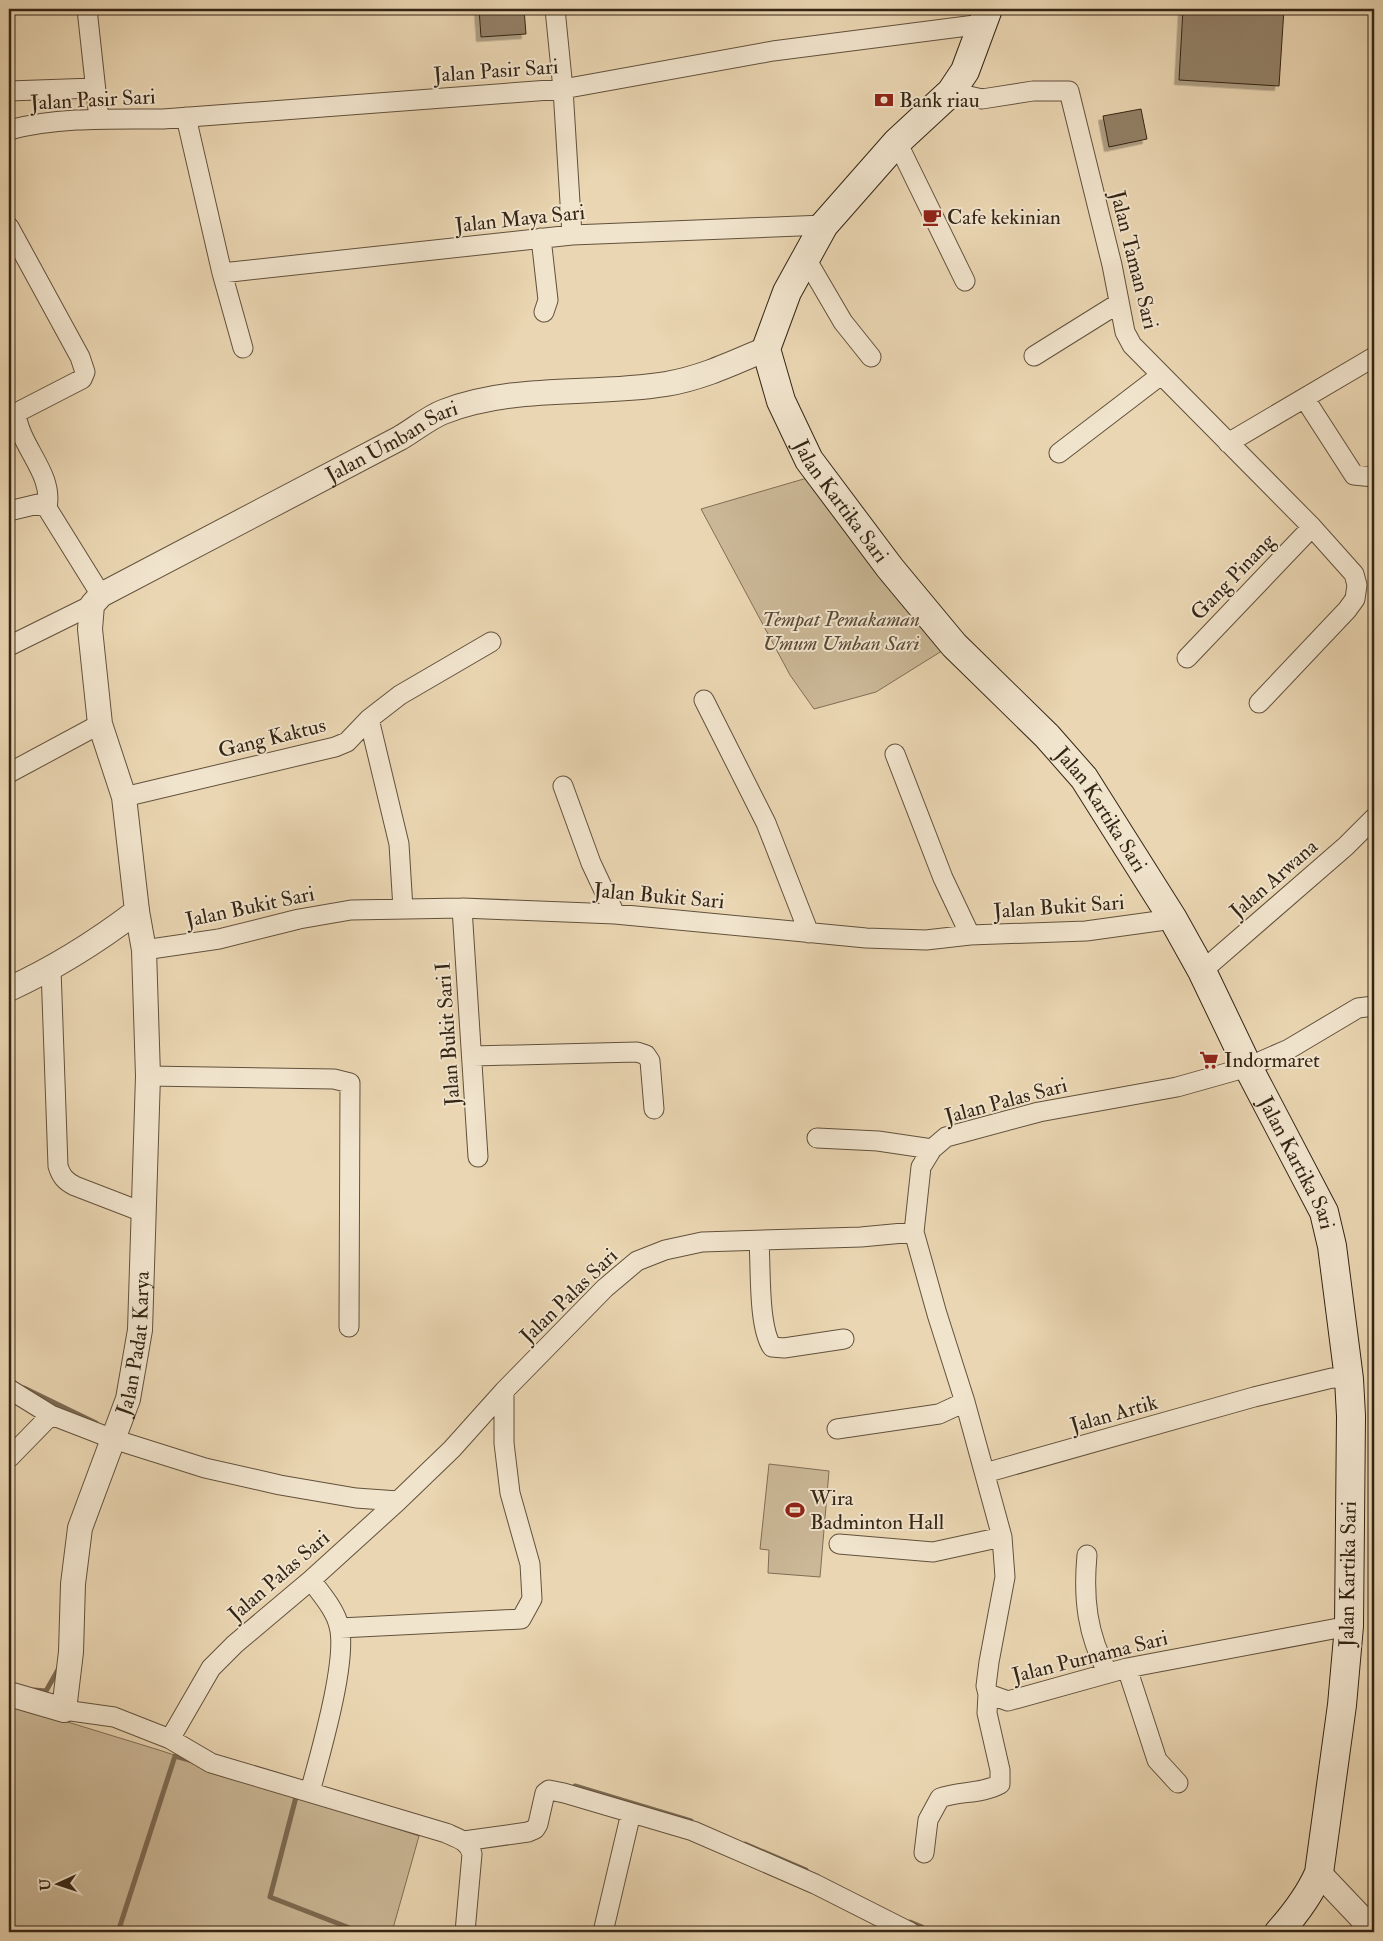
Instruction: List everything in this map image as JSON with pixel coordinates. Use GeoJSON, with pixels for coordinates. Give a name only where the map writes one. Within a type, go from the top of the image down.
{"type":"FeatureCollection","features":[{"type":"Feature","properties":{"kind":"main road"},"geometry":{"type":"LineString","coordinates":[[766,348],[787,292],[824,225],[897,142],[951,92],[965,71],[986,16]]}},
{"type":"Feature","properties":{"kind":"main road","name":"Jalan Kartika Sari"},"geometry":{"type":"LineString","coordinates":[[766,348],[781,401],[809,460],[890,568],[954,645],[1047,736],[1084,778],[1173,919],[1202,971],[1248,1067],[1324,1212],[1332,1246],[1349,1378],[1351,1416],[1349,1626],[1342,1705],[1319,1873],[1313,1888],[1298,1910],[1279,1932]]}},
{"type":"Feature","properties":{"kind":"street"},"geometry":{"type":"LineString","coordinates":[[87,9],[94,88],[99,119]]}},
{"type":"Feature","properties":{"kind":"street"},"geometry":{"type":"LineString","coordinates":[[555,9],[563,89],[572,235]]}},
{"type":"Feature","properties":{"kind":"street","name":"Jalan Pasir Sari"},"geometry":{"type":"LineString","coordinates":[[9,130],[25,126],[99,119],[186,117],[563,89],[773,51],[986,16]]}},
{"type":"Feature","properties":{"kind":"street"},"geometry":{"type":"LineString","coordinates":[[9,91],[94,88]]}},
{"type":"Feature","properties":{"kind":"street","name":"Jalan Taman Sari"},"geometry":{"type":"LineString","coordinates":[[951,92],[982,99],[1033,91],[1069,91],[1112,265],[1125,332],[1132,345],[1312,527],[1354,574],[1357,585],[1355,599],[1260,703]]}},
{"type":"Feature","properties":{"kind":"street"},"geometry":{"type":"LineString","coordinates":[[186,117],[222,273],[243,348]]}},
{"type":"Feature","properties":{"kind":"street"},"geometry":{"type":"LineString","coordinates":[[897,142],[965,280]]}},
{"type":"Feature","properties":{"kind":"street","name":"Jalan Maya Sari"},"geometry":{"type":"LineString","coordinates":[[222,273],[572,235],[824,225]]}},
{"type":"Feature","properties":{"kind":"street"},"geometry":{"type":"LineString","coordinates":[[9,228],[80,357],[85,372],[82,379],[16,413],[28,447],[46,481],[49,496],[46,508]]}},
{"type":"Feature","properties":{"kind":"street"},"geometry":{"type":"LineString","coordinates":[[541,238],[548,300],[544,312]]}},
{"type":"Feature","properties":{"kind":"street"},"geometry":{"type":"LineString","coordinates":[[805,257],[843,322],[871,358]]}},
{"type":"Feature","properties":{"kind":"street"},"geometry":{"type":"LineString","coordinates":[[1034,356],[1119,303]]}},
{"type":"Feature","properties":{"kind":"street","name":"Jalan Umban Sari"},"geometry":{"type":"LineString","coordinates":[[96,600],[400,438],[440,413],[468,403],[507,396],[665,384],[706,375],[766,348]]}},
{"type":"Feature","properties":{"kind":"street"},"geometry":{"type":"LineString","coordinates":[[1228,443],[1374,357]]}},
{"type":"Feature","properties":{"kind":"street"},"geometry":{"type":"LineString","coordinates":[[1059,453],[1161,375]]}},
{"type":"Feature","properties":{"kind":"street"},"geometry":{"type":"LineString","coordinates":[[1305,399],[1354,474],[1374,477]]}},
{"type":"Feature","properties":{"kind":"street"},"geometry":{"type":"LineString","coordinates":[[9,511],[38,504],[46,508],[96,600],[90,629],[100,724],[124,797],[137,911],[93,944],[51,969],[9,989]]}},
{"type":"Feature","properties":{"kind":"street","name":"Gang Pinang"},"geometry":{"type":"LineString","coordinates":[[1187,658],[1312,527]]}},
{"type":"Feature","properties":{"kind":"street"},"geometry":{"type":"LineString","coordinates":[[9,646],[96,600]]}},
{"type":"Feature","properties":{"kind":"street","name":"Gang Kaktus"},"geometry":{"type":"LineString","coordinates":[[124,797],[335,747],[347,742],[369,719],[400,694],[492,642]]}},
{"type":"Feature","properties":{"kind":"street"},"geometry":{"type":"LineString","coordinates":[[704,700],[766,823],[809,933]]}},
{"type":"Feature","properties":{"kind":"street"},"geometry":{"type":"LineString","coordinates":[[369,719],[399,844],[403,909]]}},
{"type":"Feature","properties":{"kind":"street"},"geometry":{"type":"LineString","coordinates":[[9,773],[100,724]]}},
{"type":"Feature","properties":{"kind":"street"},"geometry":{"type":"LineString","coordinates":[[895,754],[943,878],[970,935]]}},
{"type":"Feature","properties":{"kind":"street"},"geometry":{"type":"LineString","coordinates":[[563,786],[592,863],[615,914]]}},
{"type":"Feature","properties":{"kind":"street","name":"Jalan Arwana"},"geometry":{"type":"LineString","coordinates":[[1202,971],[1346,846],[1374,818]]}},
{"type":"Feature","properties":{"kind":"street","name":"Jalan Bukit Sari"},"geometry":{"type":"LineString","coordinates":[[144,950],[219,939],[299,919],[351,910],[462,908],[615,914],[704,921],[866,938],[926,940],[970,935],[1086,931],[1173,919]]}},
{"type":"Feature","properties":{"kind":"street","name":"Jalan Bukit Sari I"},"geometry":{"type":"LineString","coordinates":[[462,908],[478,1157]]}},
{"type":"Feature","properties":{"kind":"street","name":"Jalan Padat Karya"},"geometry":{"type":"LineString","coordinates":[[64,1710],[70,1652],[73,1584],[80,1528],[128,1399],[140,1330],[148,1076],[144,950],[137,911]]}},
{"type":"Feature","properties":{"kind":"street"},"geometry":{"type":"LineString","coordinates":[[51,969],[58,1166],[61,1174],[67,1182],[75,1186],[144,1213]]}},
{"type":"Feature","properties":{"kind":"street","name":"Jalan Palas Sari"},"geometry":{"type":"LineString","coordinates":[[170,1739],[211,1668],[270,1612],[311,1580],[398,1501],[452,1449],[504,1391],[606,1288],[638,1261],[665,1250],[702,1242],[759,1242],[914,1232],[921,1167],[932,1149],[946,1136],[1039,1112],[1177,1087],[1248,1067],[1289,1049],[1358,1008],[1374,1006]]}},
{"type":"Feature","properties":{"kind":"street"},"geometry":{"type":"LineString","coordinates":[[473,1056],[637,1052],[646,1056],[650,1061],[654,1109]]}},
{"type":"Feature","properties":{"kind":"street"},"geometry":{"type":"LineString","coordinates":[[148,1076],[334,1079],[350,1083],[349,1327]]}},
{"type":"Feature","properties":{"kind":"street"},"geometry":{"type":"LineString","coordinates":[[817,1138],[878,1141],[932,1149]]}},
{"type":"Feature","properties":{"kind":"street","name":"Jalan Purnama Sari"},"geometry":{"type":"LineString","coordinates":[[914,1232],[937,1314],[965,1402],[1002,1538],[1005,1577],[989,1662],[986,1686],[988,1694],[1008,1701],[1127,1668],[1349,1626]]}},
{"type":"Feature","properties":{"kind":"street"},"geometry":{"type":"LineString","coordinates":[[759,1242],[764,1325],[767,1340],[772,1347],[784,1348],[844,1339]]}},
{"type":"Feature","properties":{"kind":"street","name":"Jalan Artik"},"geometry":{"type":"LineString","coordinates":[[985,1473],[1254,1397],[1332,1378],[1349,1378]]}},
{"type":"Feature","properties":{"kind":"street"},"geometry":{"type":"LineString","coordinates":[[9,1389],[51,1415],[113,1439],[205,1468],[280,1485],[356,1498],[398,1501]]}},
{"type":"Feature","properties":{"kind":"street"},"geometry":{"type":"LineString","coordinates":[[340,1628],[521,1619],[532,1599],[530,1564],[510,1493],[504,1443],[504,1391]]}},
{"type":"Feature","properties":{"kind":"street"},"geometry":{"type":"LineString","coordinates":[[837,1429],[939,1414],[965,1402]]}},
{"type":"Feature","properties":{"kind":"street"},"geometry":{"type":"LineString","coordinates":[[9,1458],[51,1415]]}},
{"type":"Feature","properties":{"kind":"street"},"geometry":{"type":"LineString","coordinates":[[838,1544],[933,1552],[1002,1538]]}},
{"type":"Feature","properties":{"kind":"street"},"geometry":{"type":"LineString","coordinates":[[1087,1555],[1085,1578],[1087,1613],[1095,1650],[1108,1673]]}},
{"type":"Feature","properties":{"kind":"street"},"geometry":{"type":"LineString","coordinates":[[310,1792],[338,1672],[341,1645],[340,1628],[336,1617],[311,1580]]}},
{"type":"Feature","properties":{"kind":"street"},"geometry":{"type":"LineString","coordinates":[[1127,1668],[1157,1760],[1178,1783]]}},
{"type":"Feature","properties":{"kind":"street"},"geometry":{"type":"LineString","coordinates":[[9,1694],[64,1710],[114,1717],[170,1739],[211,1763],[446,1833],[464,1841],[470,1847],[472,1854],[465,1932]]}},
{"type":"Feature","properties":{"kind":"street"},"geometry":{"type":"LineString","coordinates":[[924,1853],[928,1820],[940,1798],[951,1794],[993,1788],[1000,1784],[1000,1770],[988,1713],[988,1694]]}},
{"type":"Feature","properties":{"kind":"street"},"geometry":{"type":"LineString","coordinates":[[464,1841],[528,1832],[535,1829],[538,1824],[544,1794],[549,1790],[564,1793],[693,1831],[815,1884],[910,1932]]}},
{"type":"Feature","properties":{"kind":"street"},"geometry":{"type":"LineString","coordinates":[[603,1932],[631,1813]]}},
{"type":"Feature","properties":{"kind":"street"},"geometry":{"type":"LineString","coordinates":[[1319,1873],[1374,1931]]}},
{"type":"Feature","properties":{"kind":"green space","name":"Tempat Pemakaman Umum Umban Sari"},"geometry":{"type":"Polygon","coordinates":[[[807,478],[945,649],[876,692],[814,709],[790,675],[701,509],[807,478]]]}},
{"type":"Feature","properties":{"kind":"green space","name":"Wira Badminton Hall"},"geometry":{"type":"Polygon","coordinates":[[[769,1464],[829,1471],[820,1577],[768,1573],[769,1550],[760,1549],[769,1464]]]}},
{"type":"Feature","properties":{"kind":"green space"},"geometry":{"type":"Polygon","coordinates":[[[9,1704],[159,1750],[419,1836],[392,1932],[9,1932],[9,1704]]]}},
{"type":"Feature","properties":{"kind":"building"},"geometry":{"type":"Polygon","coordinates":[[[479,9],[524,9],[526,34],[481,37],[479,9]]]}},
{"type":"Feature","properties":{"kind":"building"},"geometry":{"type":"Polygon","coordinates":[[[1183,9],[1284,9],[1279,86],[1179,80],[1183,9]]]}},
{"type":"Feature","properties":{"kind":"building"},"geometry":{"type":"Polygon","coordinates":[[[1141,109],[1147,139],[1109,147],[1103,116],[1141,109]]]}},
{"type":"Feature","properties":{"kind":"waterway"},"geometry":{"type":"LineString","coordinates":[[24,1388],[96,1423]]}},
{"type":"Feature","properties":{"kind":"waterway"},"geometry":{"type":"LineString","coordinates":[[34,1690],[46,1691],[59,1668]]}},
{"type":"Feature","properties":{"kind":"waterway"},"geometry":{"type":"LineString","coordinates":[[118,1932],[175,1756],[193,1761]]}},
{"type":"Feature","properties":{"kind":"waterway"},"geometry":{"type":"LineString","coordinates":[[575,1786],[691,1821]]}},
{"type":"Feature","properties":{"kind":"waterway"},"geometry":{"type":"LineString","coordinates":[[296,1797],[270,1897],[360,1932]]}},
{"type":"Feature","properties":{"kind":"waterway"},"geometry":{"type":"LineString","coordinates":[[745,1844],[806,1870]]}},
{"type":"Feature","properties":{"kind":"waterway"},"geometry":{"type":"LineString","coordinates":[[910,1922],[922,1927]]}},
{"type":"Feature","properties":{"kind":"place","name":"Bank riau"},"geometry":{"type":"Point","coordinates":[884,100]}},
{"type":"Feature","properties":{"kind":"place","name":"Cafe kekinian"},"geometry":{"type":"Point","coordinates":[932,217]}},
{"type":"Feature","properties":{"kind":"place","name":"Indormaret"},"geometry":{"type":"Point","coordinates":[1209,1060]}},
{"type":"Feature","properties":{"kind":"place","name":"Wira Badminton Hall"},"geometry":{"type":"Point","coordinates":[795,1510]}}]}
